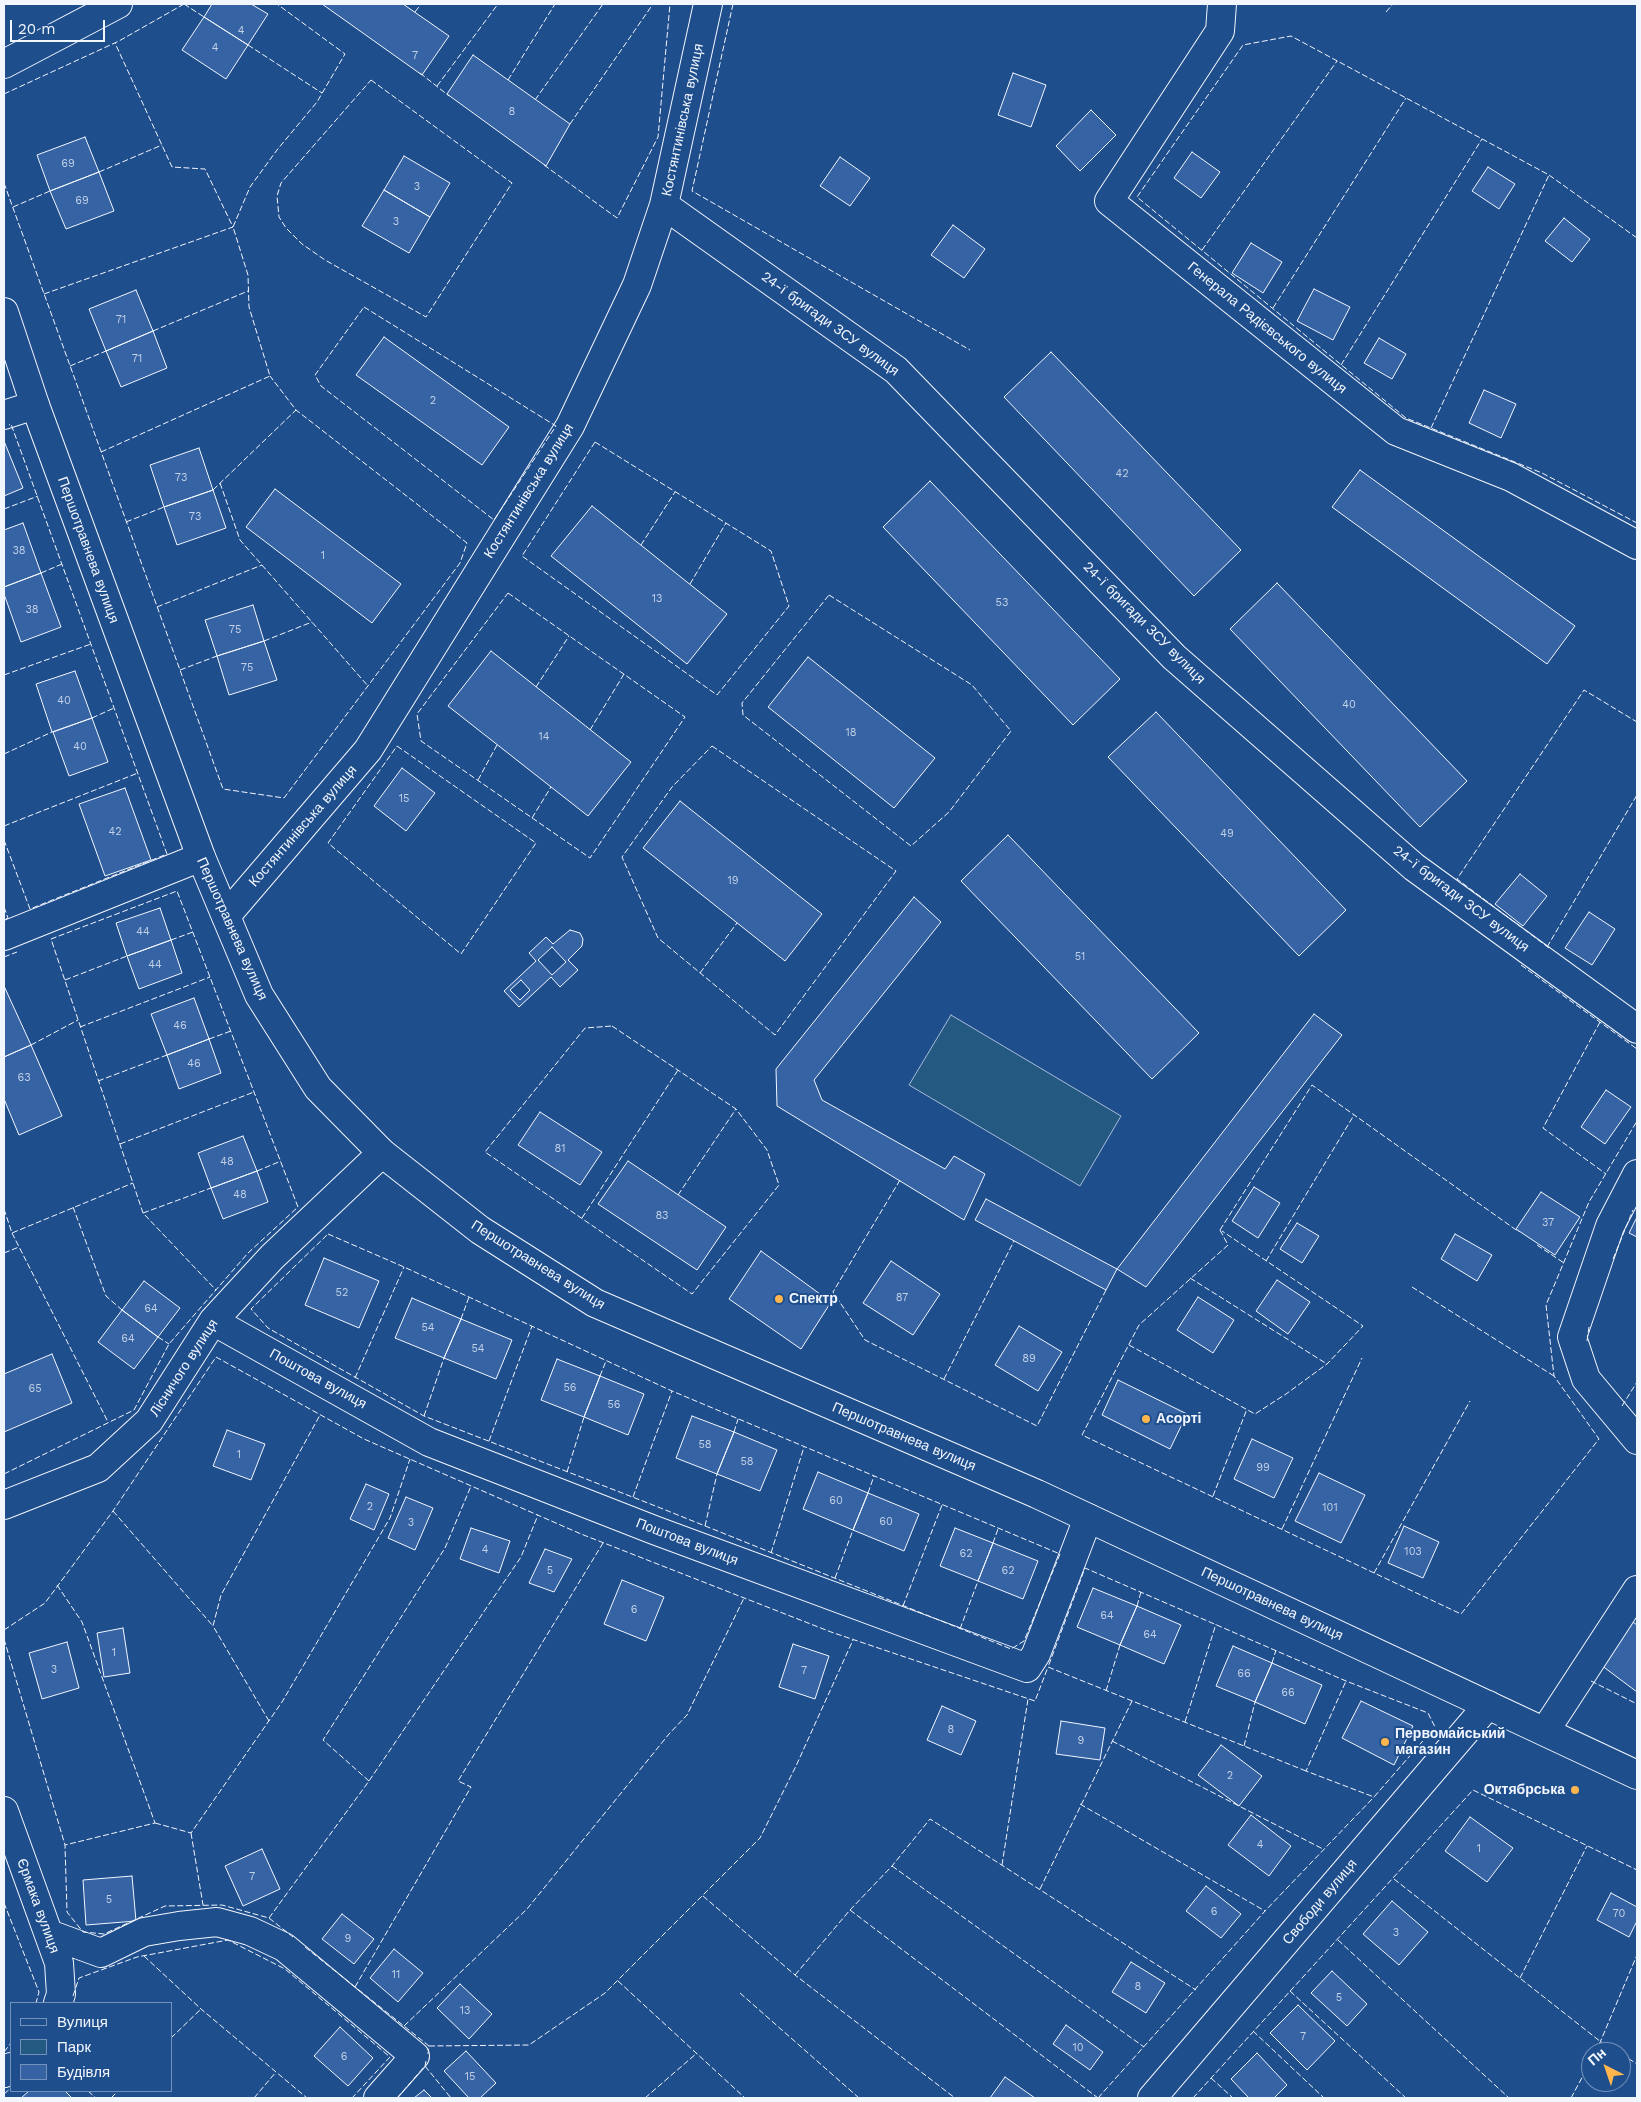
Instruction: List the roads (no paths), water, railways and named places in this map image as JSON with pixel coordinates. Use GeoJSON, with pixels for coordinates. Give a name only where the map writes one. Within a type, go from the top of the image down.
{"type":"FeatureCollection","features":[{"type":"Feature","properties":{"kind":"street"},"geometry":{"type":"LineString","coordinates":[[4,64],[118,4]]}},
{"type":"Feature","properties":{"kind":"street","name":"Костянтинівська вулиця"},"geometry":{"type":"LineString","coordinates":[[226,916],[368,750],[570,426],[637,285],[664,205],[708,4]]}},
{"type":"Feature","properties":{"kind":"street","name":"Генерала Радієвського вулиця"},"geometry":{"type":"LineString","coordinates":[[1222,4],[1220,31],[1109,201],[1396,431],[1512,477],[1637,545]]}},
{"type":"Feature","properties":{"kind":"street","name":"24-ї бригади ЗСУ вулиця"},"geometry":{"type":"LineString","coordinates":[[664,205],[896,370],[1174,657],[1414,867],[1637,1029]]}},
{"type":"Feature","properties":{"kind":"street","name":"Першотравнева вулиця"},"geometry":{"type":"LineString","coordinates":[[4,312],[35,405],[201,857],[259,995],[318,1088],[382,1153],[480,1230],[594,1303],[1036,1494],[1545,1730],[1637,1775]]}},
{"type":"Feature","properties":{"kind":"street"},"geometry":{"type":"LineString","coordinates":[[4,415],[35,405]]}},
{"type":"Feature","properties":{"kind":"street"},"geometry":{"type":"LineString","coordinates":[[4,936],[201,857]]}},
{"type":"Feature","properties":{"kind":"street","name":"Лісничого вулиця"},"geometry":{"type":"LineString","coordinates":[[4,1505],[98,1468],[149,1421],[213,1321],[272,1256],[382,1153]]}},
{"type":"Feature","properties":{"kind":"street"},"geometry":{"type":"LineString","coordinates":[[1637,1174],[1610,1226],[1572,1337],[1586,1379],[1637,1440]]}},
{"type":"Feature","properties":{"kind":"street","name":"Поштова вулиця"},"geometry":{"type":"LineString","coordinates":[[213,1321],[429,1442],[654,1530],[1027,1668],[1036,1654],[1088,1518]]}},
{"type":"Feature","properties":{"kind":"street"},"geometry":{"type":"LineString","coordinates":[[1545,1730],[1637,1590]]}},
{"type":"Feature","properties":{"kind":"street","name":"Свободи вулиця"},"geometry":{"type":"LineString","coordinates":[[1152,2098],[1488,1705]]}},
{"type":"Feature","properties":{"kind":"street","name":"Єрмака вулиця"},"geometry":{"type":"LineString","coordinates":[[4,1811],[59,1963],[61,1994],[58,2002]]}},
{"type":"Feature","properties":{"kind":"street"},"geometry":{"type":"LineString","coordinates":[[49,1934],[101,1953],[144,1932],[217,1922],[250,1931],[284,1947],[415,2056],[378,2098]]}},
{"type":"Feature","properties":{"kind":"place","name":"Спектр"},"geometry":{"type":"Point","coordinates":[779,1299]}},
{"type":"Feature","properties":{"kind":"place","name":"Асорті"},"geometry":{"type":"Point","coordinates":[1146,1419]}},
{"type":"Feature","properties":{"kind":"place","name":"Первомайський магазин"},"geometry":{"type":"Point","coordinates":[1385,1742]}},
{"type":"Feature","properties":{"kind":"place","name":"Октябрська"},"geometry":{"type":"Point","coordinates":[1575,1790]}}]}
